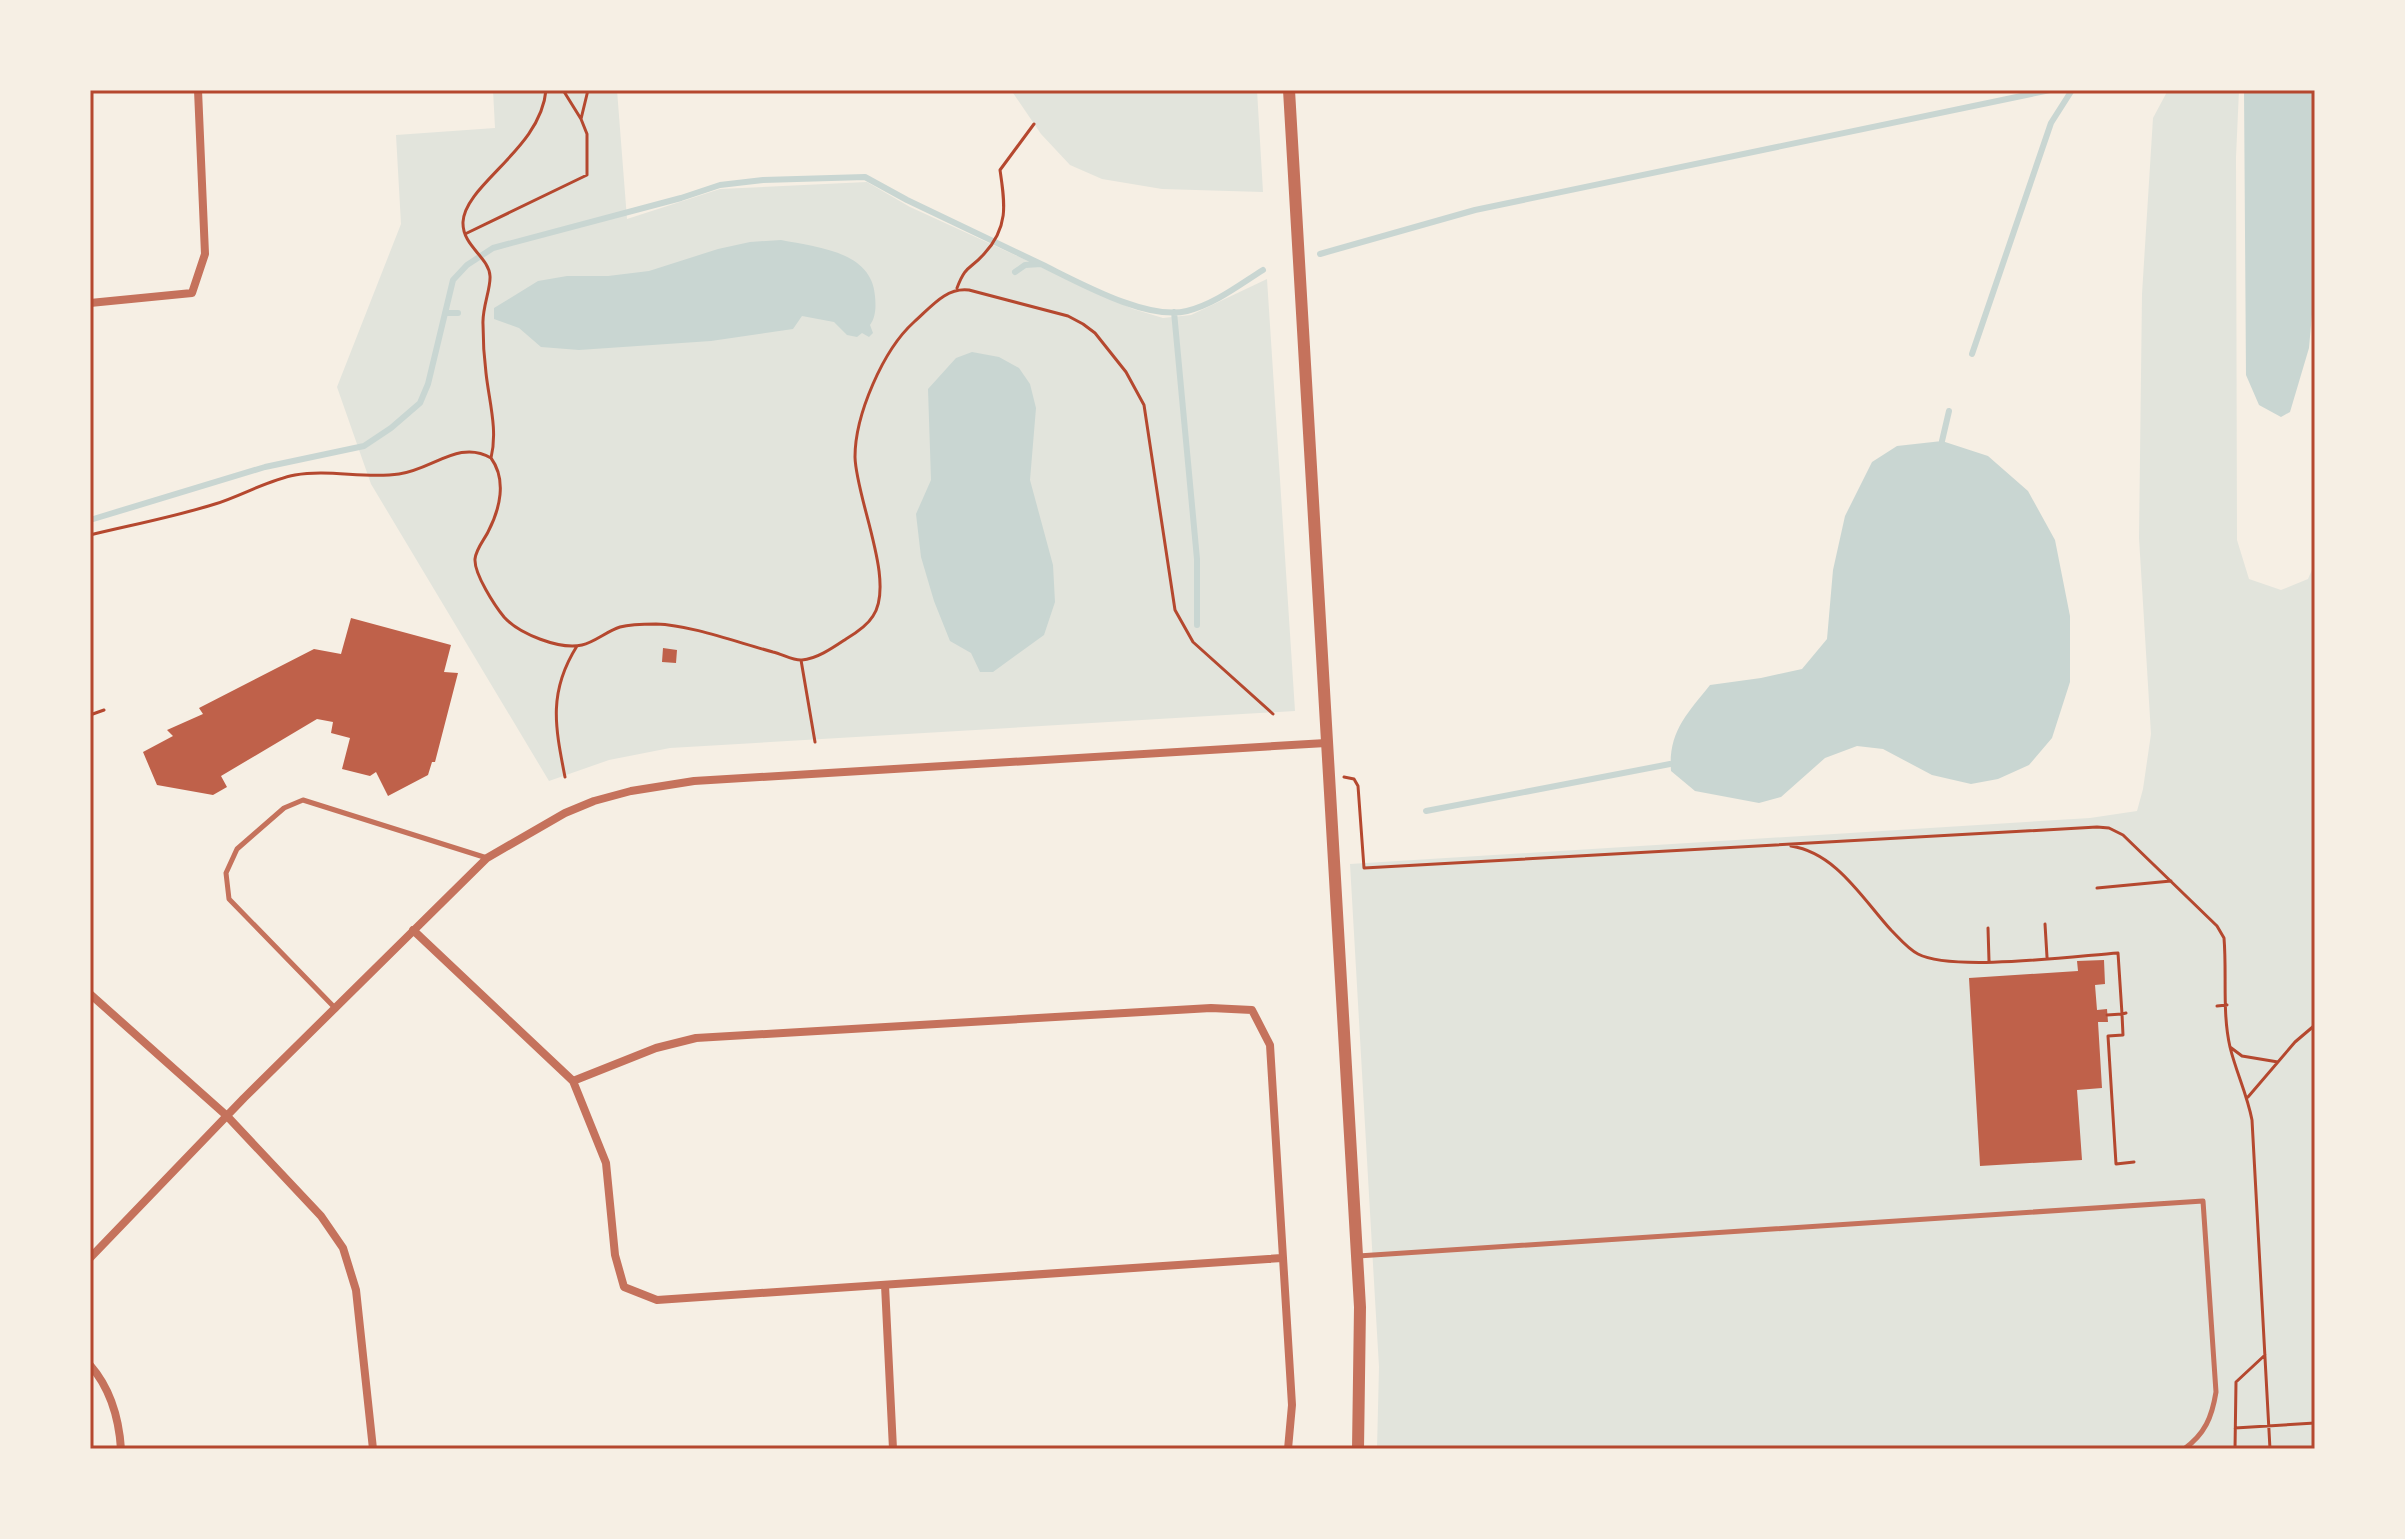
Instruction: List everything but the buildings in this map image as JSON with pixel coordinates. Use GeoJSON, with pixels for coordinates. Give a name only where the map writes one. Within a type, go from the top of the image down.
{"type":"FeatureCollection","features":[{"type":"Feature","properties":{"kind":"street"},"geometry":{"type":"LineString","coordinates":[[90,303],[192,293],[205,254],[198,90]]}},
{"type":"Feature","properties":{"kind":"street"},"geometry":{"type":"LineString","coordinates":[[1289,90],[1360,1307],[1358,1449]]}},
{"type":"Feature","properties":{"kind":"street"},"geometry":{"type":"LineString","coordinates":[[90,1258],[227,1116],[487,858],[565,813],[594,801],[661,785],[710,780],[1326,743]]}},
{"type":"Feature","properties":{"kind":"street"},"geometry":{"type":"LineString","coordinates":[[413,930],[573,1081],[606,1163],[615,1255],[624,1287],[657,1300],[1282,1258]]}},
{"type":"Feature","properties":{"kind":"street"},"geometry":{"type":"LineString","coordinates":[[90,994],[227,1116],[321,1216],[343,1248],[356,1290],[373,1449]]}},
{"type":"Feature","properties":{"kind":"street"},"geometry":{"type":"LineString","coordinates":[[573,1081],[656,1048],[696,1038],[1211,1008],[1252,1010],[1270,1045],[1292,1405],[1288,1449]]}},
{"type":"Feature","properties":{"kind":"street"},"geometry":{"type":"LineString","coordinates":[[885,1285],[893,1449]]}},
{"type":"Feature","properties":{"kind":"street"},"geometry":{"type":"LineString","coordinates":[[90,1365],[101,1379],[120,1426],[121,1449]]}},
{"type":"Feature","properties":{"kind":"lane"},"geometry":{"type":"LineString","coordinates":[[336,1009],[229,899],[226,873],[237,849],[284,808],[303,800],[487,858]]}},
{"type":"Feature","properties":{"kind":"lane"},"geometry":{"type":"LineString","coordinates":[[1357,1256],[2203,1201],[2216,1392],[2213,1414],[2204,1431],[2184,1449]]}},
{"type":"Feature","properties":{"kind":"path"},"geometry":{"type":"LineString","coordinates":[[491,458],[495,435],[485,369],[483,322],[483,305],[490,277],[469,243],[463,221],[467,208],[531,134],[544,105],[546,90]]}},
{"type":"Feature","properties":{"kind":"path"},"geometry":{"type":"LineString","coordinates":[[465,234],[587,175],[587,134],[563,90]]}},
{"type":"Feature","properties":{"kind":"path"},"geometry":{"type":"LineString","coordinates":[[581,119],[588,90]]}},
{"type":"Feature","properties":{"kind":"path"},"geometry":{"type":"LineString","coordinates":[[90,535],[212,505],[294,476],[401,474],[426,468],[457,452],[481,452],[491,458],[500,470],[501,485],[494,518],[478,550],[476,569],[493,603],[520,631],[539,640],[577,646],[620,627],[659,624],[801,660],[830,649],[872,619],[881,597],[880,572],[856,463],[857,436],[866,402],[891,352],[909,327],[957,288],[964,271],[985,254],[1005,220],[1000,170],[1034,124]]}},
{"type":"Feature","properties":{"kind":"path"},"geometry":{"type":"LineString","coordinates":[[957,288],[1075,320],[1095,333],[1126,372],[1144,405],[1175,610],[1193,642],[1273,714]]}},
{"type":"Feature","properties":{"kind":"path"},"geometry":{"type":"LineString","coordinates":[[565,777],[555,728],[555,701],[577,646]]}},
{"type":"Feature","properties":{"kind":"path"},"geometry":{"type":"LineString","coordinates":[[801,660],[815,742]]}},
{"type":"Feature","properties":{"kind":"path"},"geometry":{"type":"LineString","coordinates":[[90,715],[104,710]]}},
{"type":"Feature","properties":{"kind":"path"},"geometry":{"type":"LineString","coordinates":[[1344,777],[1354,779],[1358,786],[1364,868],[2097,827],[2109,828],[2123,835],[2217,926],[2224,938],[2230,1047],[2248,1097],[2252,1120],[2270,1449]]}},
{"type":"Feature","properties":{"kind":"path"},"geometry":{"type":"LineString","coordinates":[[1784,845],[1812,850],[1821,855],[1916,953],[1933,960],[1989,961],[2118,953],[2123,1035],[2108,1036],[2116,1164],[2134,1162]]}},
{"type":"Feature","properties":{"kind":"path"},"geometry":{"type":"LineString","coordinates":[[2097,888],[2171,881]]}},
{"type":"Feature","properties":{"kind":"path"},"geometry":{"type":"LineString","coordinates":[[2045,924],[2047,957]]}},
{"type":"Feature","properties":{"kind":"path"},"geometry":{"type":"LineString","coordinates":[[1988,928],[1989,961]]}},
{"type":"Feature","properties":{"kind":"path"},"geometry":{"type":"LineString","coordinates":[[2217,1006],[2227,1005]]}},
{"type":"Feature","properties":{"kind":"path"},"geometry":{"type":"LineString","coordinates":[[2107,1015],[2124,1014]]}},
{"type":"Feature","properties":{"kind":"path"},"geometry":{"type":"LineString","coordinates":[[2248,1097],[2295,1042],[2315,1025]]}},
{"type":"Feature","properties":{"kind":"path"},"geometry":{"type":"LineString","coordinates":[[2230,1047],[2242,1056],[2278,1062]]}},
{"type":"Feature","properties":{"kind":"path"},"geometry":{"type":"LineString","coordinates":[[2235,1449],[2236,1382],[2265,1355]]}},
{"type":"Feature","properties":{"kind":"path"},"geometry":{"type":"LineString","coordinates":[[2235,1428],[2315,1423]]}},
{"type":"Feature","properties":{"kind":"shaded area"},"geometry":{"type":"Polygon","coordinates":[[[493,90],[617,90],[627,219],[720,189],[867,182],[910,207],[1133,309],[1163,318],[1191,315],[1267,279],[1295,711],[670,748],[609,760],[549,781],[371,484],[337,387],[401,224],[396,135],[495,128],[493,90]]]}},
{"type":"Feature","properties":{"kind":"shaded area"},"geometry":{"type":"Polygon","coordinates":[[[1011,90],[1257,90],[1263,192],[1162,189],[1102,179],[1070,165],[1041,134],[1011,90]]]}},
{"type":"Feature","properties":{"kind":"shaded area"},"geometry":{"type":"Polygon","coordinates":[[[2168,90],[2239,90],[2236,157],[2237,540],[2249,579],[2281,590],[2308,579],[2315,563],[2315,1449],[1377,1449],[1379,1367],[1350,864],[2090,818],[2137,811],[2151,734],[2139,538],[2142,294],[2153,118],[2168,90]]]}},
{"type":"Feature","properties":{"kind":"shaded area"},"geometry":{"type":"Polygon","coordinates":[[[2244,90],[2315,90],[2315,280],[2309,348],[2290,412],[2281,417],[2259,405],[2246,375],[2244,90]]]}},
{"type":"Feature","properties":{"kind":"shaded area"},"geometry":{"type":"Polygon","coordinates":[[[781,240],[840,254],[864,269],[872,281],[875,300],[870,325],[873,333],[869,337],[862,333],[857,337],[847,335],[834,322],[802,316],[793,329],[711,341],[579,350],[541,347],[519,328],[494,319],[494,308],[538,281],[649,271],[718,249],[750,242],[781,240]]]}},
{"type":"Feature","properties":{"kind":"shaded area"},"geometry":{"type":"Polygon","coordinates":[[[972,352],[999,357],[1019,368],[1030,384],[1036,408],[1030,480],[1053,565],[1055,602],[1044,635],[993,672],[980,672],[971,653],[950,641],[921,557],[916,514],[931,480],[928,389],[956,358],[972,352]]]}},
{"type":"Feature","properties":{"kind":"shaded area"},"geometry":{"type":"Polygon","coordinates":[[[1942,441],[1988,456],[2028,491],[2055,540],[2070,616],[2070,682],[2052,738],[2029,765],[1998,779],[1971,784],[1932,775],[1883,749],[1857,746],[1825,758],[1781,797],[1759,803],[1695,791],[1671,771],[1676,734],[1687,715],[1710,685],[1802,669],[1827,639],[1833,570],[1845,516],[1872,462],[1897,446],[1942,441]]]}},
{"type":"Feature","properties":{"kind":"waterway"},"geometry":{"type":"LineString","coordinates":[[1320,254],[1475,210],[2050,90]]}},
{"type":"Feature","properties":{"kind":"waterway"},"geometry":{"type":"LineString","coordinates":[[1972,354],[2051,123],[2072,90]]}},
{"type":"Feature","properties":{"kind":"waterway"},"geometry":{"type":"LineString","coordinates":[[90,520],[265,467],[364,446],[420,403],[428,384],[453,280],[467,265],[493,248],[720,185],[763,180],[865,177],[1041,264]]}},
{"type":"Feature","properties":{"kind":"waterway"},"geometry":{"type":"LineString","coordinates":[[1015,272],[1025,265],[1041,264],[1113,298],[1171,313],[1207,304],[1263,270]]}},
{"type":"Feature","properties":{"kind":"waterway"},"geometry":{"type":"LineString","coordinates":[[1174,312],[1197,559],[1197,625]]}},
{"type":"Feature","properties":{"kind":"waterway"},"geometry":{"type":"LineString","coordinates":[[445,313],[458,313]]}},
{"type":"Feature","properties":{"kind":"waterway"},"geometry":{"type":"LineString","coordinates":[[1942,441],[1949,411]]}},
{"type":"Feature","properties":{"kind":"waterway"},"geometry":{"type":"LineString","coordinates":[[1426,811],[1670,764]]}}]}
